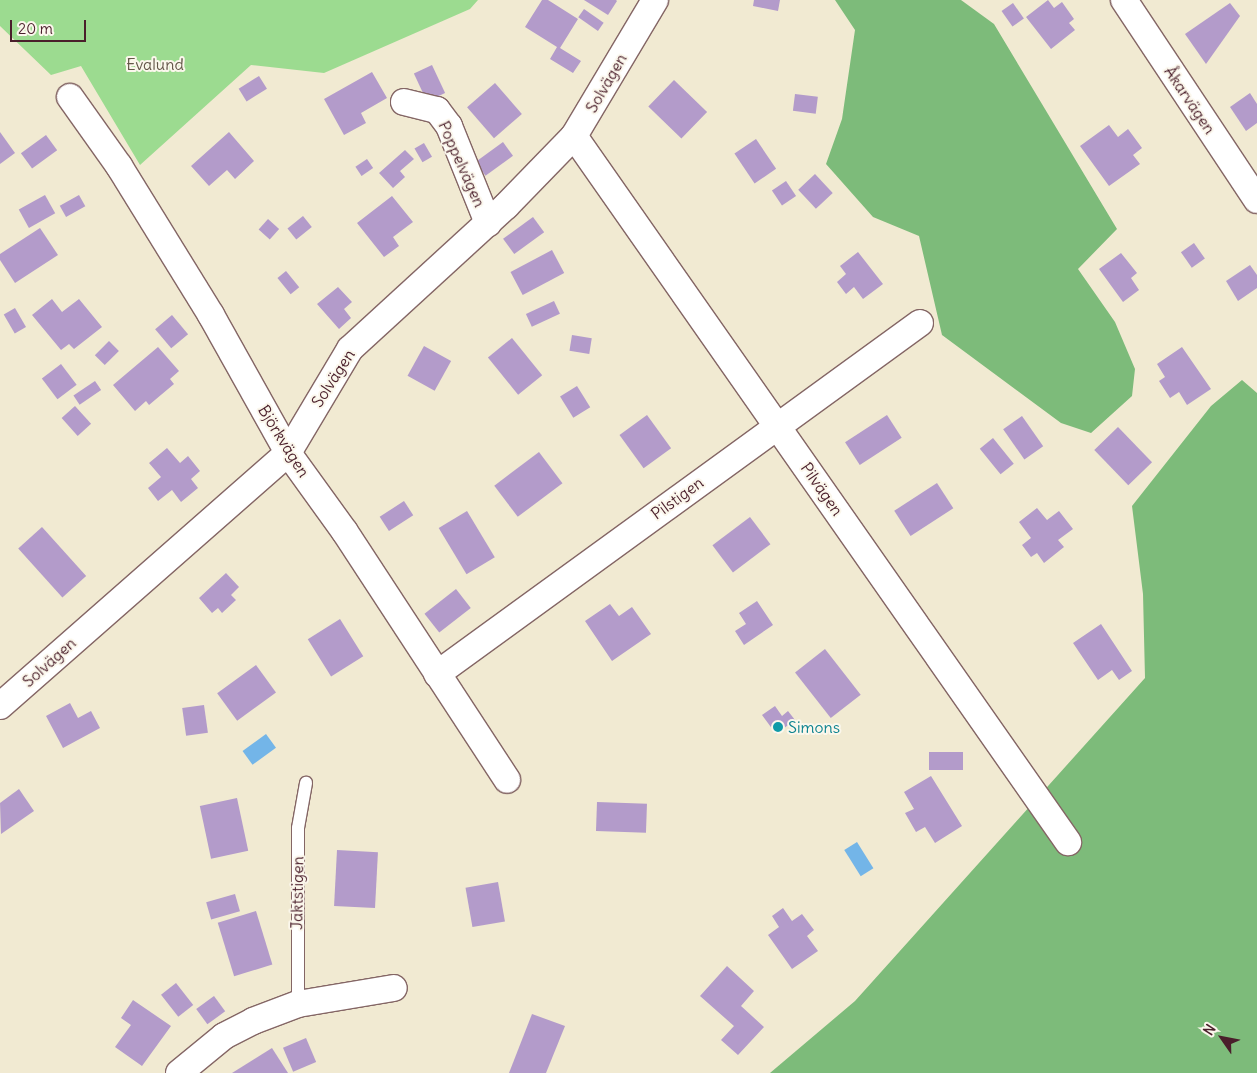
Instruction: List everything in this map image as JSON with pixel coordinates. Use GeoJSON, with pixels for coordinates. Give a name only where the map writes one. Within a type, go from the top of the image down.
{"type":"FeatureCollection","features":[{"type":"Feature","properties":{"kind":"street","name":"Solvägen"},"geometry":{"type":"LineString","coordinates":[[0,706],[288,453],[350,348],[488,223],[574,136],[654,0]]}},
{"type":"Feature","properties":{"kind":"street","name":"Åkarvägen"},"geometry":{"type":"LineString","coordinates":[[1124,0],[1257,200]]}},
{"type":"Feature","properties":{"kind":"street","name":"Björkvägen"},"geometry":{"type":"LineString","coordinates":[[70,97],[119,166],[211,315],[288,453],[345,532],[506,780]]}},
{"type":"Feature","properties":{"kind":"street","name":"Poppelvägen"},"geometry":{"type":"LineString","coordinates":[[404,102],[437,110],[449,126],[488,223]]}},
{"type":"Feature","properties":{"kind":"street","name":"Pilvägen"},"geometry":{"type":"LineString","coordinates":[[574,136],[1068,842]]}},
{"type":"Feature","properties":{"kind":"street","name":"Pilstigen"},"geometry":{"type":"LineString","coordinates":[[437,674],[920,323]]}},
{"type":"Feature","properties":{"kind":"street"},"geometry":{"type":"LineString","coordinates":[[179,1073],[224,1036],[298,1004],[394,988]]}},
{"type":"Feature","properties":{"kind":"lane","name":"Jaktstigen"},"geometry":{"type":"LineString","coordinates":[[298,1004],[298,828],[306,783]]}},
{"type":"Feature","properties":{"kind":"green space","name":"Evalund"},"geometry":{"type":"Polygon","coordinates":[[[0,0],[478,0],[470,9],[324,73],[251,65],[140,165],[81,66],[51,75],[0,26],[0,0]]]}},
{"type":"Feature","properties":{"kind":"green space"},"geometry":{"type":"Polygon","coordinates":[[[835,0],[961,0],[994,24],[1117,229],[1078,269],[1115,322],[1135,369],[1132,396],[1091,433],[1061,423],[942,335],[919,236],[873,217],[826,164],[842,119],[855,30],[835,0]]]}},
{"type":"Feature","properties":{"kind":"green space"},"geometry":{"type":"Polygon","coordinates":[[[1242,380],[1257,393],[1257,1073],[770,1073],[855,1001],[1145,678],[1143,594],[1132,506],[1211,406],[1242,380]]]}},
{"type":"Feature","properties":{"kind":"water"},"geometry":{"type":"Polygon","coordinates":[[[266,734],[276,748],[253,765],[243,751],[266,734]]]}},
{"type":"Feature","properties":{"kind":"water"},"geometry":{"type":"Polygon","coordinates":[[[857,842],[873,868],[861,876],[844,850],[857,842]]]}},
{"type":"Feature","properties":{"kind":"building"},"geometry":{"type":"Polygon","coordinates":[[[542,0],[548,0],[578,19],[560,48],[581,61],[573,73],[550,59],[557,47],[525,27],[542,0]]]}},
{"type":"Feature","properties":{"kind":"building"},"geometry":{"type":"Polygon","coordinates":[[[584,0],[616,0],[617,1],[608,15],[584,0]]]}},
{"type":"Feature","properties":{"kind":"building"},"geometry":{"type":"Polygon","coordinates":[[[754,0],[780,0],[778,11],[753,6],[754,0]]]}},
{"type":"Feature","properties":{"kind":"building"},"geometry":{"type":"Polygon","coordinates":[[[1048,0],[1054,8],[1062,2],[1074,19],[1069,23],[1075,30],[1051,49],[1026,17],[1048,0]]]}},
{"type":"Feature","properties":{"kind":"building"},"geometry":{"type":"Polygon","coordinates":[[[1013,3],[1024,19],[1012,27],[1002,11],[1013,3]]]}},
{"type":"Feature","properties":{"kind":"building"},"geometry":{"type":"Polygon","coordinates":[[[1230,3],[1240,16],[1206,64],[1185,34],[1230,3]]]}},
{"type":"Feature","properties":{"kind":"building"},"geometry":{"type":"Polygon","coordinates":[[[584,9],[604,23],[598,31],[578,17],[584,9]]]}},
{"type":"Feature","properties":{"kind":"building"},"geometry":{"type":"Polygon","coordinates":[[[432,65],[445,93],[427,102],[414,73],[432,65]]]}},
{"type":"Feature","properties":{"kind":"building"},"geometry":{"type":"Polygon","coordinates":[[[372,72],[387,98],[361,113],[366,123],[344,135],[324,99],[372,72]]]}},
{"type":"Feature","properties":{"kind":"building"},"geometry":{"type":"Polygon","coordinates":[[[259,76],[267,89],[247,101],[239,89],[259,76]]]}},
{"type":"Feature","properties":{"kind":"building"},"geometry":{"type":"Polygon","coordinates":[[[674,80],[707,112],[681,139],[648,107],[674,80]]]}},
{"type":"Feature","properties":{"kind":"building"},"geometry":{"type":"Polygon","coordinates":[[[495,83],[522,114],[494,138],[467,107],[495,83]]]}},
{"type":"Feature","properties":{"kind":"building"},"geometry":{"type":"Polygon","coordinates":[[[1250,93],[1257,104],[1257,123],[1246,131],[1230,107],[1250,93]]]}},
{"type":"Feature","properties":{"kind":"building"},"geometry":{"type":"Polygon","coordinates":[[[795,94],[818,97],[816,114],[793,111],[795,94]]]}},
{"type":"Feature","properties":{"kind":"building"},"geometry":{"type":"Polygon","coordinates":[[[1109,125],[1118,137],[1128,129],[1142,148],[1133,155],[1140,164],[1109,186],[1080,146],[1109,125]]]}},
{"type":"Feature","properties":{"kind":"building"},"geometry":{"type":"Polygon","coordinates":[[[0,132],[15,153],[0,164],[0,132]]]}},
{"type":"Feature","properties":{"kind":"building"},"geometry":{"type":"Polygon","coordinates":[[[229,132],[254,161],[235,179],[227,170],[209,186],[191,166],[229,132]]]}},
{"type":"Feature","properties":{"kind":"building"},"geometry":{"type":"Polygon","coordinates":[[[46,135],[57,150],[32,169],[21,153],[46,135]]]}},
{"type":"Feature","properties":{"kind":"building"},"geometry":{"type":"Polygon","coordinates":[[[756,139],[776,169],[755,183],[734,154],[756,139]]]}},
{"type":"Feature","properties":{"kind":"building"},"geometry":{"type":"Polygon","coordinates":[[[503,142],[513,156],[485,176],[475,162],[503,142]]]}},
{"type":"Feature","properties":{"kind":"building"},"geometry":{"type":"Polygon","coordinates":[[[424,143],[432,157],[422,162],[414,148],[424,143]]]}},
{"type":"Feature","properties":{"kind":"building"},"geometry":{"type":"Polygon","coordinates":[[[405,150],[414,159],[400,171],[405,177],[393,188],[379,173],[405,150]]]}},
{"type":"Feature","properties":{"kind":"building"},"geometry":{"type":"Polygon","coordinates":[[[367,159],[373,168],[362,176],[355,167],[367,159]]]}},
{"type":"Feature","properties":{"kind":"building"},"geometry":{"type":"Polygon","coordinates":[[[815,174],[833,193],[816,209],[798,190],[815,174]]]}},
{"type":"Feature","properties":{"kind":"building"},"geometry":{"type":"Polygon","coordinates":[[[786,181],[796,196],[782,205],[772,191],[786,181]]]}},
{"type":"Feature","properties":{"kind":"building"},"geometry":{"type":"Polygon","coordinates":[[[45,195],[55,213],[29,228],[19,210],[45,195]]]}},
{"type":"Feature","properties":{"kind":"building"},"geometry":{"type":"Polygon","coordinates":[[[79,195],[85,206],[66,217],[60,206],[79,195]]]}},
{"type":"Feature","properties":{"kind":"building"},"geometry":{"type":"Polygon","coordinates":[[[392,196],[413,222],[393,237],[399,246],[384,257],[357,223],[392,196]]]}},
{"type":"Feature","properties":{"kind":"building"},"geometry":{"type":"Polygon","coordinates":[[[303,216],[312,227],[296,239],[287,229],[303,216]]]}},
{"type":"Feature","properties":{"kind":"building"},"geometry":{"type":"Polygon","coordinates":[[[533,217],[544,232],[514,254],[503,239],[533,217]]]}},
{"type":"Feature","properties":{"kind":"building"},"geometry":{"type":"Polygon","coordinates":[[[268,219],[279,229],[270,239],[259,229],[268,219]]]}},
{"type":"Feature","properties":{"kind":"building"},"geometry":{"type":"Polygon","coordinates":[[[40,228],[58,255],[15,283],[0,260],[0,254],[40,228]]]}},
{"type":"Feature","properties":{"kind":"building"},"geometry":{"type":"Polygon","coordinates":[[[1194,243],[1205,259],[1192,268],[1181,252],[1194,243]]]}},
{"type":"Feature","properties":{"kind":"building"},"geometry":{"type":"Polygon","coordinates":[[[552,250],[564,273],[523,295],[511,272],[552,250]]]}},
{"type":"Feature","properties":{"kind":"building"},"geometry":{"type":"Polygon","coordinates":[[[858,252],[883,284],[863,299],[854,287],[846,294],[837,282],[846,274],[840,266],[858,252]]]}},
{"type":"Feature","properties":{"kind":"building"},"geometry":{"type":"Polygon","coordinates":[[[1121,253],[1137,273],[1131,278],[1139,290],[1123,302],[1099,269],[1121,253]]]}},
{"type":"Feature","properties":{"kind":"building"},"geometry":{"type":"Polygon","coordinates":[[[1250,265],[1257,275],[1257,288],[1238,301],[1226,281],[1250,265]]]}},
{"type":"Feature","properties":{"kind":"building"},"geometry":{"type":"Polygon","coordinates":[[[286,271],[299,287],[291,294],[277,278],[286,271]]]}},
{"type":"Feature","properties":{"kind":"building"},"geometry":{"type":"Polygon","coordinates":[[[338,287],[352,302],[344,309],[351,318],[339,329],[317,304],[338,287]]]}},
{"type":"Feature","properties":{"kind":"building"},"geometry":{"type":"Polygon","coordinates":[[[52,299],[62,312],[79,299],[102,327],[74,349],[69,344],[61,350],[32,315],[52,299]]]}},
{"type":"Feature","properties":{"kind":"building"},"geometry":{"type":"Polygon","coordinates":[[[554,301],[560,314],[532,327],[526,314],[554,301]]]}},
{"type":"Feature","properties":{"kind":"building"},"geometry":{"type":"Polygon","coordinates":[[[15,308],[26,327],[15,334],[4,314],[15,308]]]}},
{"type":"Feature","properties":{"kind":"building"},"geometry":{"type":"Polygon","coordinates":[[[172,315],[188,334],[171,348],[155,329],[172,315]]]}},
{"type":"Feature","properties":{"kind":"building"},"geometry":{"type":"Polygon","coordinates":[[[572,335],[592,338],[589,354],[569,351],[572,335]]]}},
{"type":"Feature","properties":{"kind":"building"},"geometry":{"type":"Polygon","coordinates":[[[512,338],[542,375],[518,395],[488,358],[512,338]]]}},
{"type":"Feature","properties":{"kind":"building"},"geometry":{"type":"Polygon","coordinates":[[[109,341],[119,351],[105,365],[95,355],[109,341]]]}},
{"type":"Feature","properties":{"kind":"building"},"geometry":{"type":"Polygon","coordinates":[[[424,346],[451,361],[435,391],[408,376],[424,346]]]}},
{"type":"Feature","properties":{"kind":"building"},"geometry":{"type":"Polygon","coordinates":[[[158,347],[179,371],[170,379],[174,384],[149,405],[146,401],[135,411],[113,385],[158,347]]]}},
{"type":"Feature","properties":{"kind":"building"},"geometry":{"type":"Polygon","coordinates":[[[1182,347],[1211,389],[1187,405],[1179,392],[1170,398],[1159,381],[1165,377],[1157,364],[1182,347]]]}},
{"type":"Feature","properties":{"kind":"building"},"geometry":{"type":"Polygon","coordinates":[[[61,364],[77,385],[57,399],[42,378],[61,364]]]}},
{"type":"Feature","properties":{"kind":"building"},"geometry":{"type":"Polygon","coordinates":[[[95,381],[101,390],[80,405],[73,396],[95,381]]]}},
{"type":"Feature","properties":{"kind":"building"},"geometry":{"type":"Polygon","coordinates":[[[577,386],[590,407],[573,418],[560,397],[577,386]]]}},
{"type":"Feature","properties":{"kind":"building"},"geometry":{"type":"Polygon","coordinates":[[[75,406],[91,424],[78,436],[62,418],[75,406]]]}},
{"type":"Feature","properties":{"kind":"building"},"geometry":{"type":"Polygon","coordinates":[[[647,415],[671,448],[644,468],[619,435],[647,415]]]}},
{"type":"Feature","properties":{"kind":"building"},"geometry":{"type":"Polygon","coordinates":[[[887,415],[902,438],[860,465],[845,442],[887,415]]]}},
{"type":"Feature","properties":{"kind":"building"},"geometry":{"type":"Polygon","coordinates":[[[1022,416],[1043,446],[1024,460],[1003,429],[1022,416]]]}},
{"type":"Feature","properties":{"kind":"building"},"geometry":{"type":"Polygon","coordinates":[[[1118,427],[1152,462],[1128,485],[1094,450],[1118,427]]]}},
{"type":"Feature","properties":{"kind":"building"},"geometry":{"type":"Polygon","coordinates":[[[993,438],[1014,464],[1001,474],[980,449],[993,438]]]}},
{"type":"Feature","properties":{"kind":"building"},"geometry":{"type":"Polygon","coordinates":[[[167,448],[180,463],[188,456],[200,471],[191,479],[198,488],[181,502],[172,490],[158,501],[148,488],[161,477],[149,463],[167,448]]]}},
{"type":"Feature","properties":{"kind":"building"},"geometry":{"type":"Polygon","coordinates":[[[539,452],[562,483],[518,517],[494,486],[539,452]]]}},
{"type":"Feature","properties":{"kind":"building"},"geometry":{"type":"Polygon","coordinates":[[[937,483],[953,508],[911,536],[894,511],[937,483]]]}},
{"type":"Feature","properties":{"kind":"building"},"geometry":{"type":"Polygon","coordinates":[[[404,501],[413,515],[389,531],[380,517],[404,501]]]}},
{"type":"Feature","properties":{"kind":"building"},"geometry":{"type":"Polygon","coordinates":[[[1037,508],[1047,520],[1059,511],[1073,529],[1058,540],[1064,547],[1044,563],[1037,553],[1031,557],[1022,545],[1031,538],[1019,522],[1037,508]]]}},
{"type":"Feature","properties":{"kind":"building"},"geometry":{"type":"Polygon","coordinates":[[[467,511],[495,557],[467,574],[439,528],[467,511]]]}},
{"type":"Feature","properties":{"kind":"building"},"geometry":{"type":"Polygon","coordinates":[[[750,517],[770,544],[733,572],[712,545],[750,517]]]}},
{"type":"Feature","properties":{"kind":"building"},"geometry":{"type":"Polygon","coordinates":[[[42,527],[86,576],[62,597],[18,548],[42,527]]]}},
{"type":"Feature","properties":{"kind":"building"},"geometry":{"type":"Polygon","coordinates":[[[226,573],[239,587],[231,595],[236,600],[222,613],[218,608],[212,613],[199,598],[226,573]]]}},
{"type":"Feature","properties":{"kind":"building"},"geometry":{"type":"Polygon","coordinates":[[[456,589],[471,608],[439,633],[424,614],[456,589]]]}},
{"type":"Feature","properties":{"kind":"building"},"geometry":{"type":"Polygon","coordinates":[[[757,601],[773,625],[744,645],[735,631],[746,624],[739,613],[757,601]]]}},
{"type":"Feature","properties":{"kind":"building"},"geometry":{"type":"Polygon","coordinates":[[[610,604],[619,616],[632,607],[651,634],[612,661],[585,621],[610,604]]]}},
{"type":"Feature","properties":{"kind":"building"},"geometry":{"type":"Polygon","coordinates":[[[340,619],[363,656],[331,676],[308,639],[340,619]]]}},
{"type":"Feature","properties":{"kind":"building"},"geometry":{"type":"Polygon","coordinates":[[[1101,624],[1132,671],[1119,680],[1112,670],[1098,680],[1073,643],[1101,624]]]}},
{"type":"Feature","properties":{"kind":"building"},"geometry":{"type":"Polygon","coordinates":[[[825,649],[861,695],[831,718],[795,672],[825,649]]]}},
{"type":"Feature","properties":{"kind":"building"},"geometry":{"type":"Polygon","coordinates":[[[256,665],[276,693],[237,721],[217,693],[256,665]]]}},
{"type":"Feature","properties":{"kind":"building"},"geometry":{"type":"Polygon","coordinates":[[[70,703],[78,718],[91,711],[100,728],[63,748],[46,716],[70,703]]]}},
{"type":"Feature","properties":{"kind":"building"},"geometry":{"type":"Polygon","coordinates":[[[204,705],[208,733],[186,736],[182,708],[204,705]]]}},
{"type":"Feature","properties":{"kind":"building","name":"Simons"},"geometry":{"type":"Polygon","coordinates":[[[775,706],[782,716],[788,711],[795,720],[776,734],[762,715],[775,706]]]}},
{"type":"Feature","properties":{"kind":"building"},"geometry":{"type":"Polygon","coordinates":[[[929,752],[963,752],[963,770],[929,770],[929,752]]]}},
{"type":"Feature","properties":{"kind":"building"},"geometry":{"type":"Polygon","coordinates":[[[931,776],[962,826],[935,843],[925,827],[916,832],[905,813],[914,809],[904,792],[931,776]]]}},
{"type":"Feature","properties":{"kind":"building"},"geometry":{"type":"Polygon","coordinates":[[[19,789],[34,811],[1,834],[0,803],[19,789]]]}},
{"type":"Feature","properties":{"kind":"building"},"geometry":{"type":"Polygon","coordinates":[[[237,798],[248,851],[211,859],[200,806],[237,798]]]}},
{"type":"Feature","properties":{"kind":"building"},"geometry":{"type":"Polygon","coordinates":[[[597,802],[647,804],[646,833],[596,831],[597,802]]]}},
{"type":"Feature","properties":{"kind":"building"},"geometry":{"type":"Polygon","coordinates":[[[337,850],[378,852],[375,908],[334,906],[337,850]]]}},
{"type":"Feature","properties":{"kind":"building"},"geometry":{"type":"Polygon","coordinates":[[[498,882],[505,921],[472,927],[466,888],[498,882]]]}},
{"type":"Feature","properties":{"kind":"building"},"geometry":{"type":"Polygon","coordinates":[[[235,894],[240,911],[211,920],[206,902],[235,894]]]}},
{"type":"Feature","properties":{"kind":"building"},"geometry":{"type":"Polygon","coordinates":[[[783,908],[792,921],[802,914],[814,930],[807,936],[818,951],[792,969],[768,935],[779,927],[772,916],[783,908]]]}},
{"type":"Feature","properties":{"kind":"building"},"geometry":{"type":"Polygon","coordinates":[[[256,911],[272,965],[234,976],[218,923],[256,911]]]}},
{"type":"Feature","properties":{"kind":"building"},"geometry":{"type":"Polygon","coordinates":[[[727,966],[754,991],[741,1006],[764,1027],[738,1055],[721,1040],[734,1026],[700,996],[727,966]]]}},
{"type":"Feature","properties":{"kind":"building"},"geometry":{"type":"Polygon","coordinates":[[[176,983],[193,1005],[178,1017],[161,995],[176,983]]]}},
{"type":"Feature","properties":{"kind":"building"},"geometry":{"type":"Polygon","coordinates":[[[214,996],[225,1011],[207,1024],[196,1009],[214,996]]]}},
{"type":"Feature","properties":{"kind":"building"},"geometry":{"type":"Polygon","coordinates":[[[133,1000],[171,1026],[142,1066],[115,1047],[131,1025],[121,1018],[133,1000]]]}},
{"type":"Feature","properties":{"kind":"building"},"geometry":{"type":"Polygon","coordinates":[[[532,1014],[565,1026],[546,1073],[509,1073],[532,1014]]]}},
{"type":"Feature","properties":{"kind":"building"},"geometry":{"type":"Polygon","coordinates":[[[306,1038],[316,1062],[293,1072],[283,1048],[306,1038]]]}},
{"type":"Feature","properties":{"kind":"building"},"geometry":{"type":"Polygon","coordinates":[[[272,1048],[288,1073],[232,1073],[272,1048]]]}},
{"type":"Feature","properties":{"kind":"place","name":"Simons"},"geometry":{"type":"Point","coordinates":[778,727]}}]}
